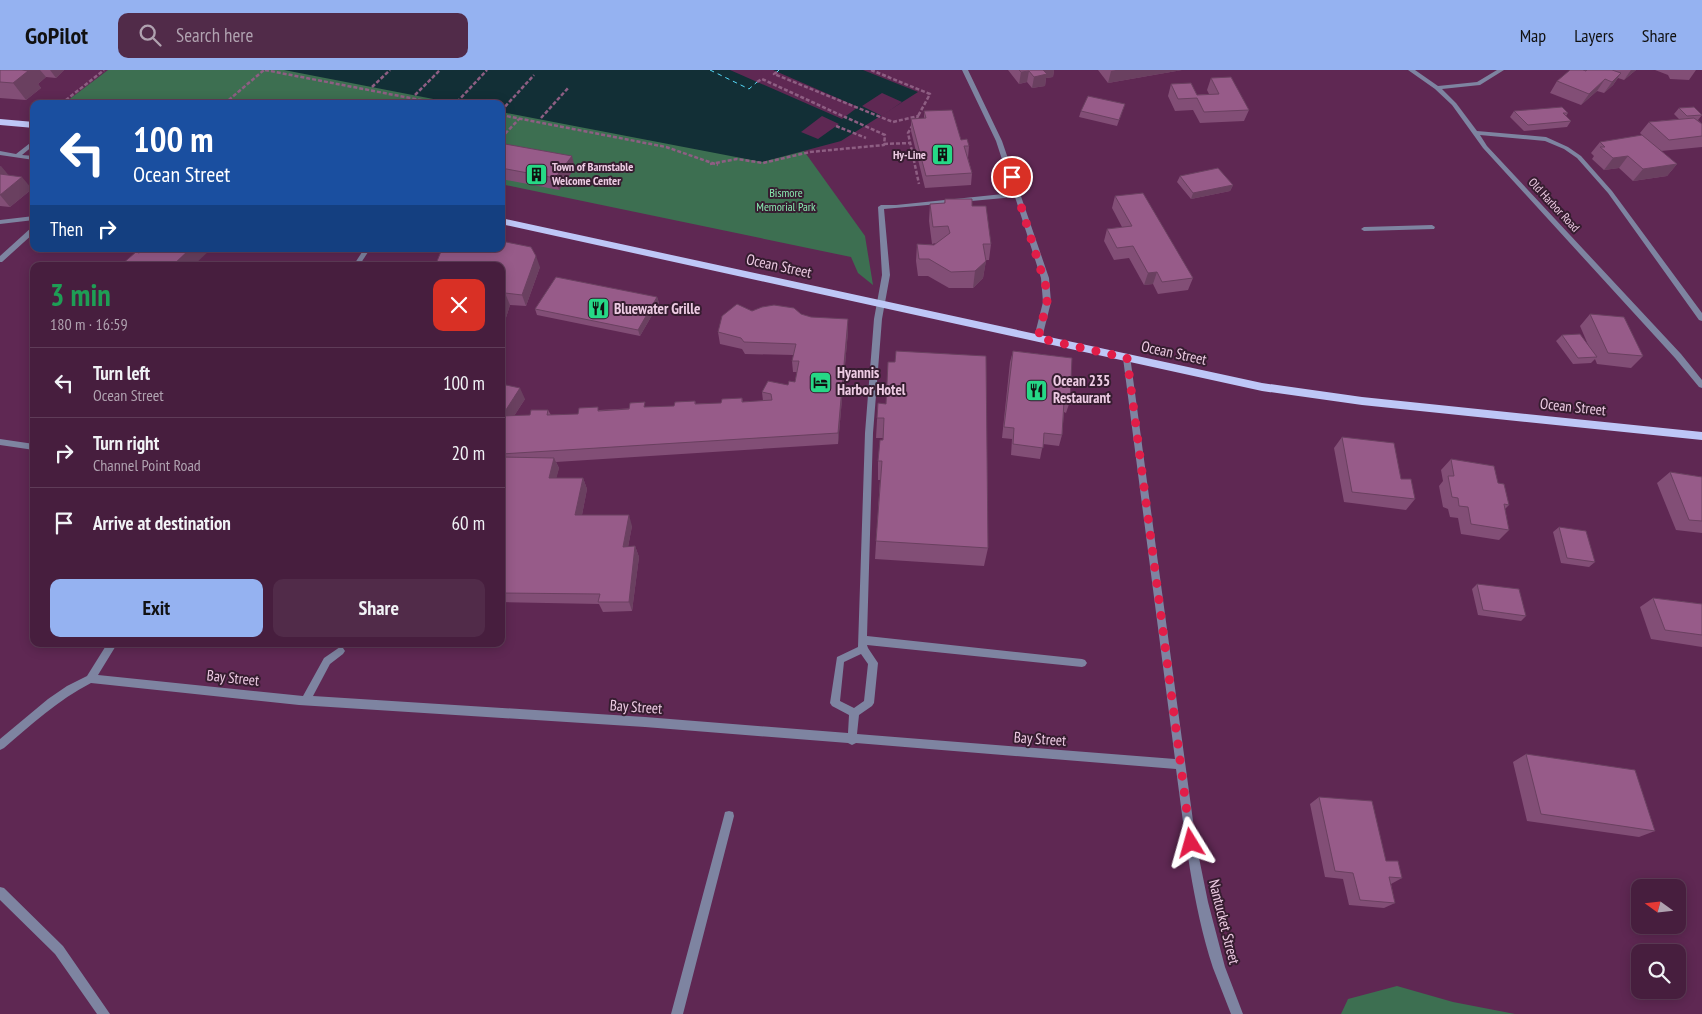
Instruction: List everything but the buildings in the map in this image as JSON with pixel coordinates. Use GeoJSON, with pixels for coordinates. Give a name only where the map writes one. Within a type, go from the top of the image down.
{"type":"FeatureCollection","features":[{"type":"Feature","properties":{"kind":"main road"},"geometry":{"type":"LineString","coordinates":[[1,123],[30,125]]}},
{"type":"Feature","properties":{"kind":"main road","name":"Ocean Street"},"geometry":{"type":"LineString","coordinates":[[505,222],[1245,384],[1304,394],[1702,436]]}},
{"type":"Feature","properties":{"kind":"street"},"geometry":{"type":"LineString","coordinates":[[965,70],[999,141],[1018,195],[1047,290],[1047,302],[1038,338]]}},
{"type":"Feature","properties":{"kind":"street"},"geometry":{"type":"LineString","coordinates":[[1411,70],[1437,88],[1478,84],[1501,70]]}},
{"type":"Feature","properties":{"kind":"street","name":"Old Harbor Road"},"geometry":{"type":"LineString","coordinates":[[1437,88],[1454,104],[1485,147],[1678,356],[1702,385]]}},
{"type":"Feature","properties":{"kind":"street"},"geometry":{"type":"LineString","coordinates":[[1476,133],[1546,139],[1566,148],[1579,157],[1610,192],[1702,318]]}},
{"type":"Feature","properties":{"kind":"street"},"geometry":{"type":"LineString","coordinates":[[17,156],[30,145]]}},
{"type":"Feature","properties":{"kind":"street"},"geometry":{"type":"LineString","coordinates":[[0,153],[30,158]]}},
{"type":"Feature","properties":{"kind":"street"},"geometry":{"type":"LineString","coordinates":[[854,713],[869,703],[873,663],[862,645],[866,485],[878,319],[886,275],[881,207],[1018,195]]}},
{"type":"Feature","properties":{"kind":"street"},"geometry":{"type":"LineString","coordinates":[[0,222],[30,218]]}},
{"type":"Feature","properties":{"kind":"street"},"geometry":{"type":"LineString","coordinates":[[1364,229],[1432,227]]}},
{"type":"Feature","properties":{"kind":"street"},"geometry":{"type":"LineString","coordinates":[[0,260],[30,233]]}},
{"type":"Feature","properties":{"kind":"street","name":"Nantucket Street"},"geometry":{"type":"LineString","coordinates":[[1127,358],[1191,843],[1202,902],[1219,967],[1237,1014]]}},
{"type":"Feature","properties":{"kind":"street"},"geometry":{"type":"LineString","coordinates":[[0,442],[30,446]]}},
{"type":"Feature","properties":{"kind":"street"},"geometry":{"type":"LineString","coordinates":[[854,713],[835,703],[840,660],[862,645],[1082,663]]}},
{"type":"Feature","properties":{"kind":"street"},"geometry":{"type":"LineString","coordinates":[[0,744],[70,688],[90,679],[110,647]]}},
{"type":"Feature","properties":{"kind":"street"},"geometry":{"type":"LineString","coordinates":[[306,700],[327,661],[340,651]]}},
{"type":"Feature","properties":{"kind":"street","name":"Bay Street"},"geometry":{"type":"LineString","coordinates":[[90,679],[306,700],[645,722],[852,740],[1180,764]]}},
{"type":"Feature","properties":{"kind":"street"},"geometry":{"type":"LineString","coordinates":[[852,740],[854,713]]}},
{"type":"Feature","properties":{"kind":"street"},"geometry":{"type":"LineString","coordinates":[[677,1014],[729,816]]}},
{"type":"Feature","properties":{"kind":"street"},"geometry":{"type":"LineString","coordinates":[[0,892],[59,950],[104,1014]]}},
{"type":"Feature","properties":{"kind":"path"},"geometry":{"type":"LineString","coordinates":[[66,100],[104,70]]}},
{"type":"Feature","properties":{"kind":"path"},"geometry":{"type":"LineString","coordinates":[[230,100],[265,70],[421,100]]}},
{"type":"Feature","properties":{"kind":"path"},"geometry":{"type":"LineString","coordinates":[[372,87],[390,70]]}},
{"type":"Feature","properties":{"kind":"path"},"geometry":{"type":"LineString","coordinates":[[415,95],[440,70]]}},
{"type":"Feature","properties":{"kind":"path"},"geometry":{"type":"LineString","coordinates":[[458,100],[487,70]]}},
{"type":"Feature","properties":{"kind":"path"},"geometry":{"type":"LineString","coordinates":[[871,70],[930,94],[908,133],[921,193],[896,207]]}},
{"type":"Feature","properties":{"kind":"path"},"geometry":{"type":"LineString","coordinates":[[777,72],[774,74],[893,122],[918,116]]}},
{"type":"Feature","properties":{"kind":"path"},"geometry":{"type":"LineString","coordinates":[[505,107],[534,75]]}},
{"type":"Feature","properties":{"kind":"path"},"geometry":{"type":"LineString","coordinates":[[757,82],[762,79],[885,134],[884,145]]}},
{"type":"Feature","properties":{"kind":"path"},"geometry":{"type":"LineString","coordinates":[[541,118],[569,87]]}},
{"type":"Feature","properties":{"kind":"path"},"geometry":{"type":"LineString","coordinates":[[505,116],[666,147],[718,166]]}},
{"type":"Feature","properties":{"kind":"path"},"geometry":{"type":"LineString","coordinates":[[505,134],[519,119]]}},
{"type":"Feature","properties":{"kind":"path"},"geometry":{"type":"LineString","coordinates":[[836,126],[866,138]]}},
{"type":"Feature","properties":{"kind":"path"},"geometry":{"type":"LineString","coordinates":[[710,164],[737,159],[763,163],[810,152],[910,143]]}},
{"type":"Feature","properties":{"kind":"green space"},"geometry":{"type":"Polygon","coordinates":[[[108,70],[289,70],[444,100],[68,100],[108,70]]]}},
{"type":"Feature","properties":{"kind":"green space","name":"Bismore Memorial Park"},"geometry":{"type":"Polygon","coordinates":[[[505,112],[765,161],[804,151],[865,236],[873,285],[858,273],[851,257],[505,185],[505,112]]]}},
{"type":"Feature","properties":{"kind":"green space"},"geometry":{"type":"Polygon","coordinates":[[[1397,986],[1453,1002],[1515,1014],[1341,1014],[1348,999],[1397,986]]]}},
{"type":"Feature","properties":{"kind":"shaded area"},"geometry":{"type":"Polygon","coordinates":[[[284,70],[863,70],[918,92],[841,141],[762,162],[505,113],[505,100],[438,100],[284,70]]]}},
{"type":"Feature","properties":{"kind":"pier"},"geometry":{"type":"Polygon","coordinates":[[[730,70],[773,70],[858,107],[842,119],[730,70]]]}},
{"type":"Feature","properties":{"kind":"pier"},"geometry":{"type":"Polygon","coordinates":[[[882,93],[902,102],[882,116],[862,106],[882,93]]]}},
{"type":"Feature","properties":{"kind":"pier"},"geometry":{"type":"Polygon","coordinates":[[[822,116],[839,124],[818,139],[801,132],[822,116]]]}},
{"type":"Feature","properties":{"kind":"ferry route"},"geometry":{"type":"LineString","coordinates":[[710,70],[749,89],[757,82]]}},
{"type":"Feature","properties":{"kind":"place","name":"Hy-Line"},"geometry":{"type":"Point","coordinates":[942,155]}},
{"type":"Feature","properties":{"kind":"place","name":"Town of Barnstable Welcome Center"},"geometry":{"type":"Point","coordinates":[536,174]}},
{"type":"Feature","properties":{"kind":"place","name":"Bluewater Grille"},"geometry":{"type":"Point","coordinates":[598,309]}},
{"type":"Feature","properties":{"kind":"place","name":"Hyannis Harbor Hotel"},"geometry":{"type":"Point","coordinates":[821,382]}},
{"type":"Feature","properties":{"kind":"place","name":"Ocean 235 Restaurant"},"geometry":{"type":"Point","coordinates":[1037,390]}},
{"type":"Feature","properties":{"kind":"route"},"geometry":{"type":"LineString","coordinates":[[1012,177],[1045,278],[1047,290],[1047,302],[1038,338],[1127,358],[1191,843]]}}]}
